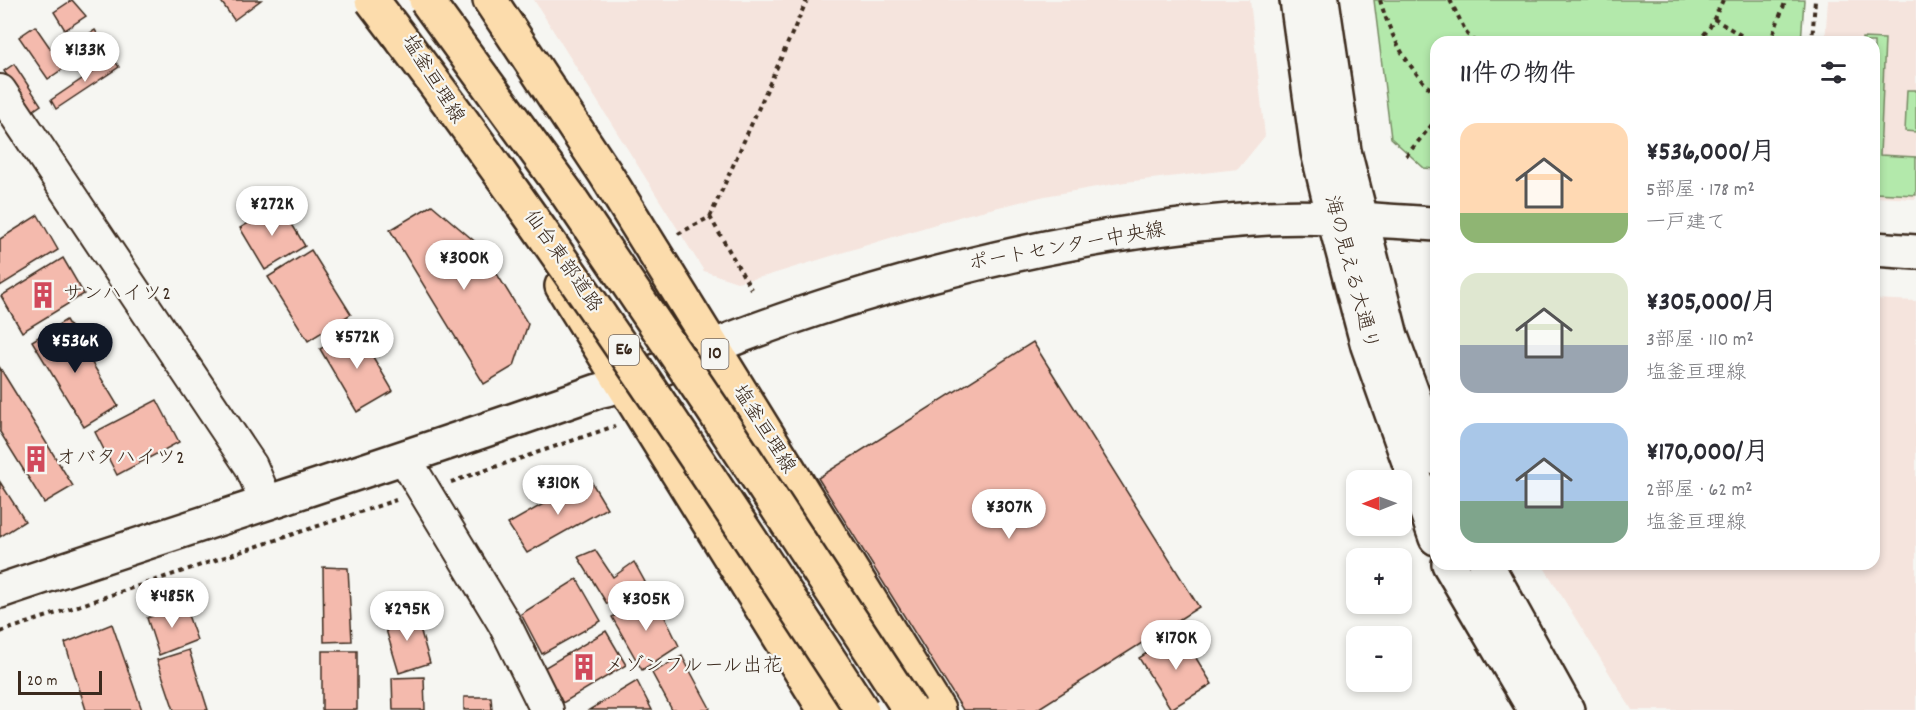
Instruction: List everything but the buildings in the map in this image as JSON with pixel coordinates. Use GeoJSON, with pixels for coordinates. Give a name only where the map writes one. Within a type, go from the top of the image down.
{"type":"FeatureCollection","features":[{"type":"Feature","properties":{"kind":"main road","name":"仙台東部道路"},"geometry":{"type":"LineString","coordinates":[[372,0],[433,79],[674,422],[862,710]]}},
{"type":"Feature","properties":{"kind":"main road","name":"塩釜亘理線"},"geometry":{"type":"LineString","coordinates":[[382,0],[825,710]]}},
{"type":"Feature","properties":{"kind":"main road","name":"E6"},"geometry":{"type":"LineString","coordinates":[[426,0],[581,214],[712,408],[910,710]]}},
{"type":"Feature","properties":{"kind":"main road","name":"塩釜亘理線"},"geometry":{"type":"LineString","coordinates":[[490,0],[606,173],[711,347],[938,710]]}},
{"type":"Feature","properties":{"kind":"street","name":"海の見える大通り"},"geometry":{"type":"LineString","coordinates":[[1297,0],[1318,152],[1348,219],[1368,346],[1430,521]]}},
{"type":"Feature","properties":{"kind":"street"},"geometry":{"type":"LineString","coordinates":[[1322,0],[1344,152],[1348,219],[1430,442]]}},
{"type":"Feature","properties":{"kind":"street"},"geometry":{"type":"LineString","coordinates":[[4,107],[251,466],[266,501]]}},
{"type":"Feature","properties":{"kind":"street","name":"ポートセンター中央線"},"geometry":{"type":"LineString","coordinates":[[0,591],[266,501],[405,459],[598,391],[624,386],[711,347],[841,302],[970,264],[1037,249],[1184,227],[1268,218],[1430,224]]}},
{"type":"Feature","properties":{"kind":"street"},"geometry":{"type":"LineString","coordinates":[[1880,249],[1916,252]]}},
{"type":"Feature","properties":{"kind":"street"},"geometry":{"type":"LineString","coordinates":[[405,459],[504,623],[547,710]]}},
{"type":"Feature","properties":{"kind":"street"},"geometry":{"type":"LineString","coordinates":[[1453,570],[1535,710]]}},
{"type":"Feature","properties":{"kind":"street"},"geometry":{"type":"LineString","coordinates":[[1489,570],[1567,710]]}},
{"type":"Feature","properties":{"kind":"path"},"geometry":{"type":"LineString","coordinates":[[673,237],[710,217],[807,0]]}},
{"type":"Feature","properties":{"kind":"path"},"geometry":{"type":"LineString","coordinates":[[1380,0],[1386,23],[1400,52],[1413,73],[1430,89]]}},
{"type":"Feature","properties":{"kind":"path"},"geometry":{"type":"LineString","coordinates":[[1450,0],[1469,36]]}},
{"type":"Feature","properties":{"kind":"path"},"geometry":{"type":"LineString","coordinates":[[1702,36],[1714,19],[1723,0]]}},
{"type":"Feature","properties":{"kind":"path"},"geometry":{"type":"LineString","coordinates":[[1772,36],[1786,0]]}},
{"type":"Feature","properties":{"kind":"path"},"geometry":{"type":"LineString","coordinates":[[1812,36],[1815,0]]}},
{"type":"Feature","properties":{"kind":"path"},"geometry":{"type":"LineString","coordinates":[[1714,19],[1742,36]]}},
{"type":"Feature","properties":{"kind":"path"},"geometry":{"type":"LineString","coordinates":[[1406,156],[1430,127]]}},
{"type":"Feature","properties":{"kind":"path"},"geometry":{"type":"LineString","coordinates":[[710,217],[752,289]]}},
{"type":"Feature","properties":{"kind":"path"},"geometry":{"type":"LineString","coordinates":[[0,632],[618,425]]}},
{"type":"Feature","properties":{"kind":"shaded area"},"geometry":{"type":"Polygon","coordinates":[[[534,0],[1250,0],[1265,136],[1238,169],[1125,182],[1045,196],[965,215],[766,276],[737,282],[704,271],[534,0]]]}},
{"type":"Feature","properties":{"kind":"shaded area"},"geometry":{"type":"Polygon","coordinates":[[[1828,0],[1916,0],[1916,199],[1880,197],[1880,36],[1825,36],[1828,0]]]}},
{"type":"Feature","properties":{"kind":"shaded area"},"geometry":{"type":"Polygon","coordinates":[[[1880,299],[1916,301],[1916,710],[1632,710],[1546,570],[1880,570],[1880,299]]]}},
{"type":"Feature","properties":{"kind":"green space"},"geometry":{"type":"Polygon","coordinates":[[[1374,0],[1804,0],[1801,36],[1430,36],[1430,169],[1424,168],[1391,138],[1374,0]]]}},
{"type":"Feature","properties":{"kind":"green space"},"geometry":{"type":"Polygon","coordinates":[[[1880,39],[1885,39],[1880,155],[1880,39]]]}},
{"type":"Feature","properties":{"kind":"green space"},"geometry":{"type":"Polygon","coordinates":[[[1907,90],[1916,90],[1916,132],[1905,131],[1907,90]]]}},
{"type":"Feature","properties":{"kind":"green space"},"geometry":{"type":"Polygon","coordinates":[[[1880,155],[1916,157],[1916,195],[1880,193],[1880,155]]]}},
{"type":"Feature","properties":{"kind":"place","name":"サンハイツ2"},"geometry":{"type":"Point","coordinates":[43,295]}},
{"type":"Feature","properties":{"kind":"place","name":"オバタハイツ2"},"geometry":{"type":"Point","coordinates":[36,459]}},
{"type":"Feature","properties":{"kind":"place","name":"メゾンフルール出花"},"geometry":{"type":"Point","coordinates":[584,667]}}]}
